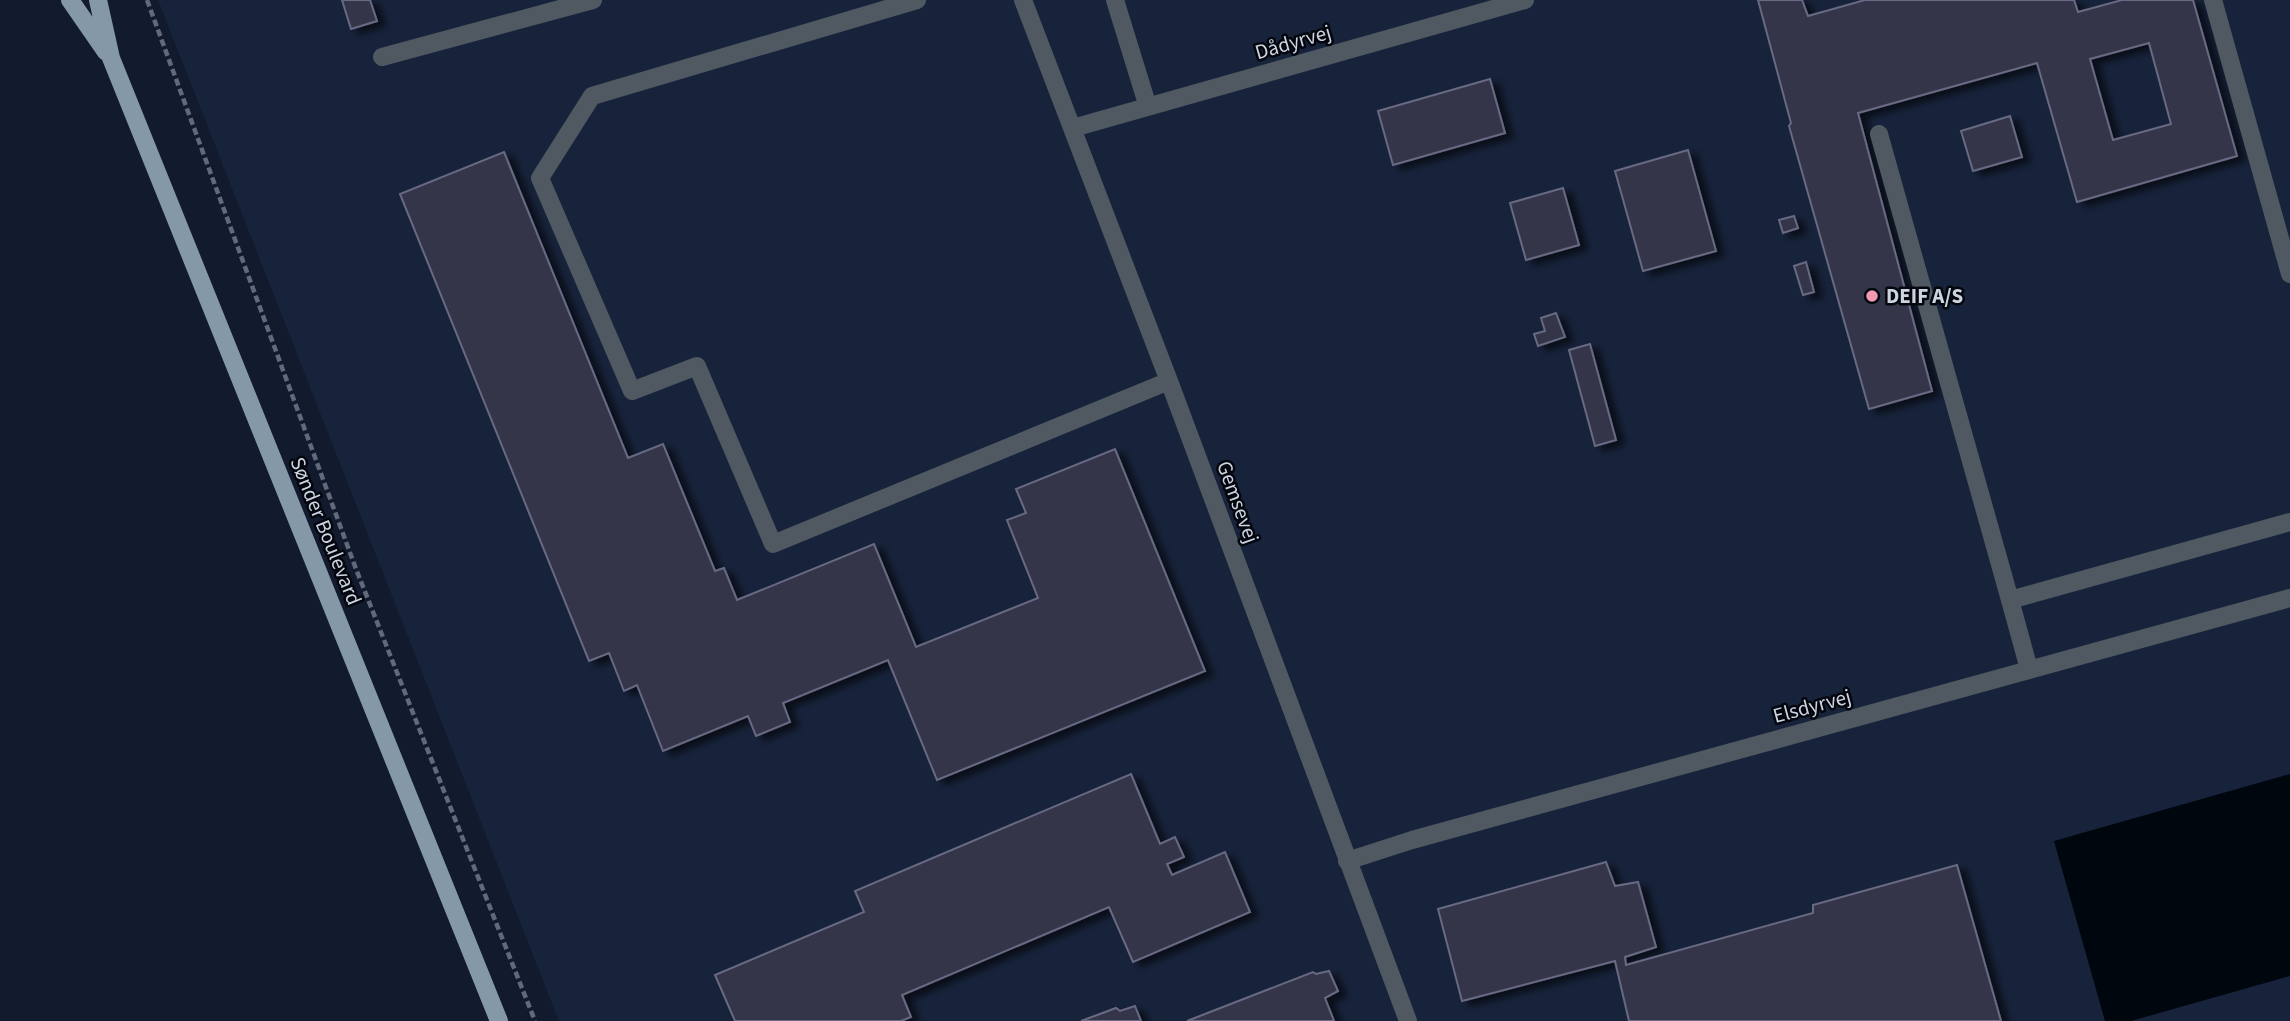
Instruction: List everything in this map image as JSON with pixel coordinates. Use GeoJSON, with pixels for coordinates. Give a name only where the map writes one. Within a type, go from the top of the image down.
{"type":"FeatureCollection","features":[{"type":"Feature","properties":{"kind":"main road","name":"Sønder Boulevard"},"geometry":{"type":"LineString","coordinates":[[71,0],[111,58]]}},
{"type":"Feature","properties":{"kind":"main road","name":"Sønder Boulevard"},"geometry":{"type":"LineString","coordinates":[[98,0],[111,58],[499,1021]]}},
{"type":"Feature","properties":{"kind":"street"},"geometry":{"type":"LineString","coordinates":[[382,57],[593,0]]}},
{"type":"Feature","properties":{"kind":"street"},"geometry":{"type":"LineString","coordinates":[[917,0],[592,96],[540,178],[632,391],[697,366],[773,544],[1169,381]]}},
{"type":"Feature","properties":{"kind":"street","name":"Gemsevej"},"geometry":{"type":"LineString","coordinates":[[1023,0],[1169,381],[1408,1021]]}},
{"type":"Feature","properties":{"kind":"street"},"geometry":{"type":"LineString","coordinates":[[1115,0],[1148,107]]}},
{"type":"Feature","properties":{"kind":"street","name":"Dådyrvej"},"geometry":{"type":"LineString","coordinates":[[1073,128],[1525,0]]}},
{"type":"Feature","properties":{"kind":"street"},"geometry":{"type":"LineString","coordinates":[[2213,0],[2290,274]]}},
{"type":"Feature","properties":{"kind":"street"},"geometry":{"type":"LineString","coordinates":[[1880,134],[2029,669]]}},
{"type":"Feature","properties":{"kind":"street"},"geometry":{"type":"LineString","coordinates":[[2010,600],[2290,522]]}},
{"type":"Feature","properties":{"kind":"street","name":"Elsdyrvej"},"geometry":{"type":"LineString","coordinates":[[1347,860],[1439,832],[2290,598]]}},
{"type":"Feature","properties":{"kind":"path"},"geometry":{"type":"LineString","coordinates":[[147,0],[356,569],[535,1021]]}},
{"type":"Feature","properties":{"kind":"shaded area"},"geometry":{"type":"Polygon","coordinates":[[[158,0],[2290,0],[2290,1021],[559,1021],[158,0]]]}},
{"type":"Feature","properties":{"kind":"shaded area"},"geometry":{"type":"Polygon","coordinates":[[[2290,774],[2290,976],[2131,1021],[2105,1021],[2054,841],[2290,774]]]}},
{"type":"Feature","properties":{"kind":"building"},"geometry":{"type":"Polygon","coordinates":[[[342,0],[370,0],[377,21],[351,29],[342,0]]]}},
{"type":"Feature","properties":{"kind":"building","name":"DEIF A/S"},"geometry":{"type":"Polygon","coordinates":[[[1758,0],[1802,0],[1808,16],[1865,0],[2074,0],[2078,12],[2122,0],[2193,0],[2237,156],[2077,202],[2037,63],[1858,113],[1932,391],[1869,409],[1789,126],[1791,123],[1758,0]],[[2149,43],[2090,59],[2113,140],[2171,124],[2149,43]]]}},
{"type":"Feature","properties":{"kind":"building"},"geometry":{"type":"Polygon","coordinates":[[[1490,79],[1505,133],[1393,165],[1378,111],[1490,79]]]}},
{"type":"Feature","properties":{"kind":"building"},"geometry":{"type":"Polygon","coordinates":[[[2010,116],[2022,157],[1973,171],[1961,131],[2010,116]]]}},
{"type":"Feature","properties":{"kind":"building"},"geometry":{"type":"Polygon","coordinates":[[[1688,150],[1716,251],[1643,271],[1615,171],[1688,150]]]}},
{"type":"Feature","properties":{"kind":"building"},"geometry":{"type":"Polygon","coordinates":[[[504,152],[628,458],[663,444],[715,571],[724,568],[737,600],[874,544],[916,647],[1038,598],[1007,520],[1026,513],[1016,489],[1115,449],[1205,671],[937,780],[888,660],[783,703],[790,722],[756,736],[748,716],[663,751],[637,685],[624,691],[609,653],[589,661],[400,194],[504,152]]]}},
{"type":"Feature","properties":{"kind":"building"},"geometry":{"type":"Polygon","coordinates":[[[1563,188],[1579,245],[1526,260],[1510,203],[1563,188]]]}},
{"type":"Feature","properties":{"kind":"building"},"geometry":{"type":"Polygon","coordinates":[[[1794,216],[1798,228],[1783,233],[1779,220],[1794,216]]]}},
{"type":"Feature","properties":{"kind":"building"},"geometry":{"type":"Polygon","coordinates":[[[1806,262],[1814,292],[1803,295],[1794,266],[1806,262]]]}},
{"type":"Feature","properties":{"kind":"building"},"geometry":{"type":"Polygon","coordinates":[[[1556,313],[1565,337],[1538,346],[1534,334],[1545,331],[1541,318],[1556,313]]]}},
{"type":"Feature","properties":{"kind":"building"},"geometry":{"type":"Polygon","coordinates":[[[1590,344],[1616,440],[1595,446],[1569,350],[1590,344]]]}},
{"type":"Feature","properties":{"kind":"building"},"geometry":{"type":"Polygon","coordinates":[[[1131,774],[1160,844],[1175,837],[1184,857],[1167,864],[1172,875],[1225,852],[1250,912],[1133,962],[1109,907],[902,995],[911,1017],[901,1021],[735,1021],[715,975],[864,912],[855,891],[1131,774]]]}},
{"type":"Feature","properties":{"kind":"building"},"geometry":{"type":"Polygon","coordinates":[[[1606,862],[1615,886],[1638,882],[1656,947],[1625,957],[1626,965],[1813,913],[1813,905],[1957,865],[2001,1021],[1629,1021],[1615,961],[1462,1001],[1438,909],[1606,862]]]}},
{"type":"Feature","properties":{"kind":"building"},"geometry":{"type":"Polygon","coordinates":[[[1329,971],[1338,991],[1325,998],[1334,1021],[1187,1021],[1313,972],[1316,974],[1329,971]]]}},
{"type":"Feature","properties":{"kind":"building"},"geometry":{"type":"Polygon","coordinates":[[[1135,1006],[1141,1021],[1081,1021],[1116,1008],[1120,1011],[1135,1006]]]}},
{"type":"Feature","properties":{"kind":"place","name":"DEIF A/S"},"geometry":{"type":"Point","coordinates":[1872,296]}}]}
